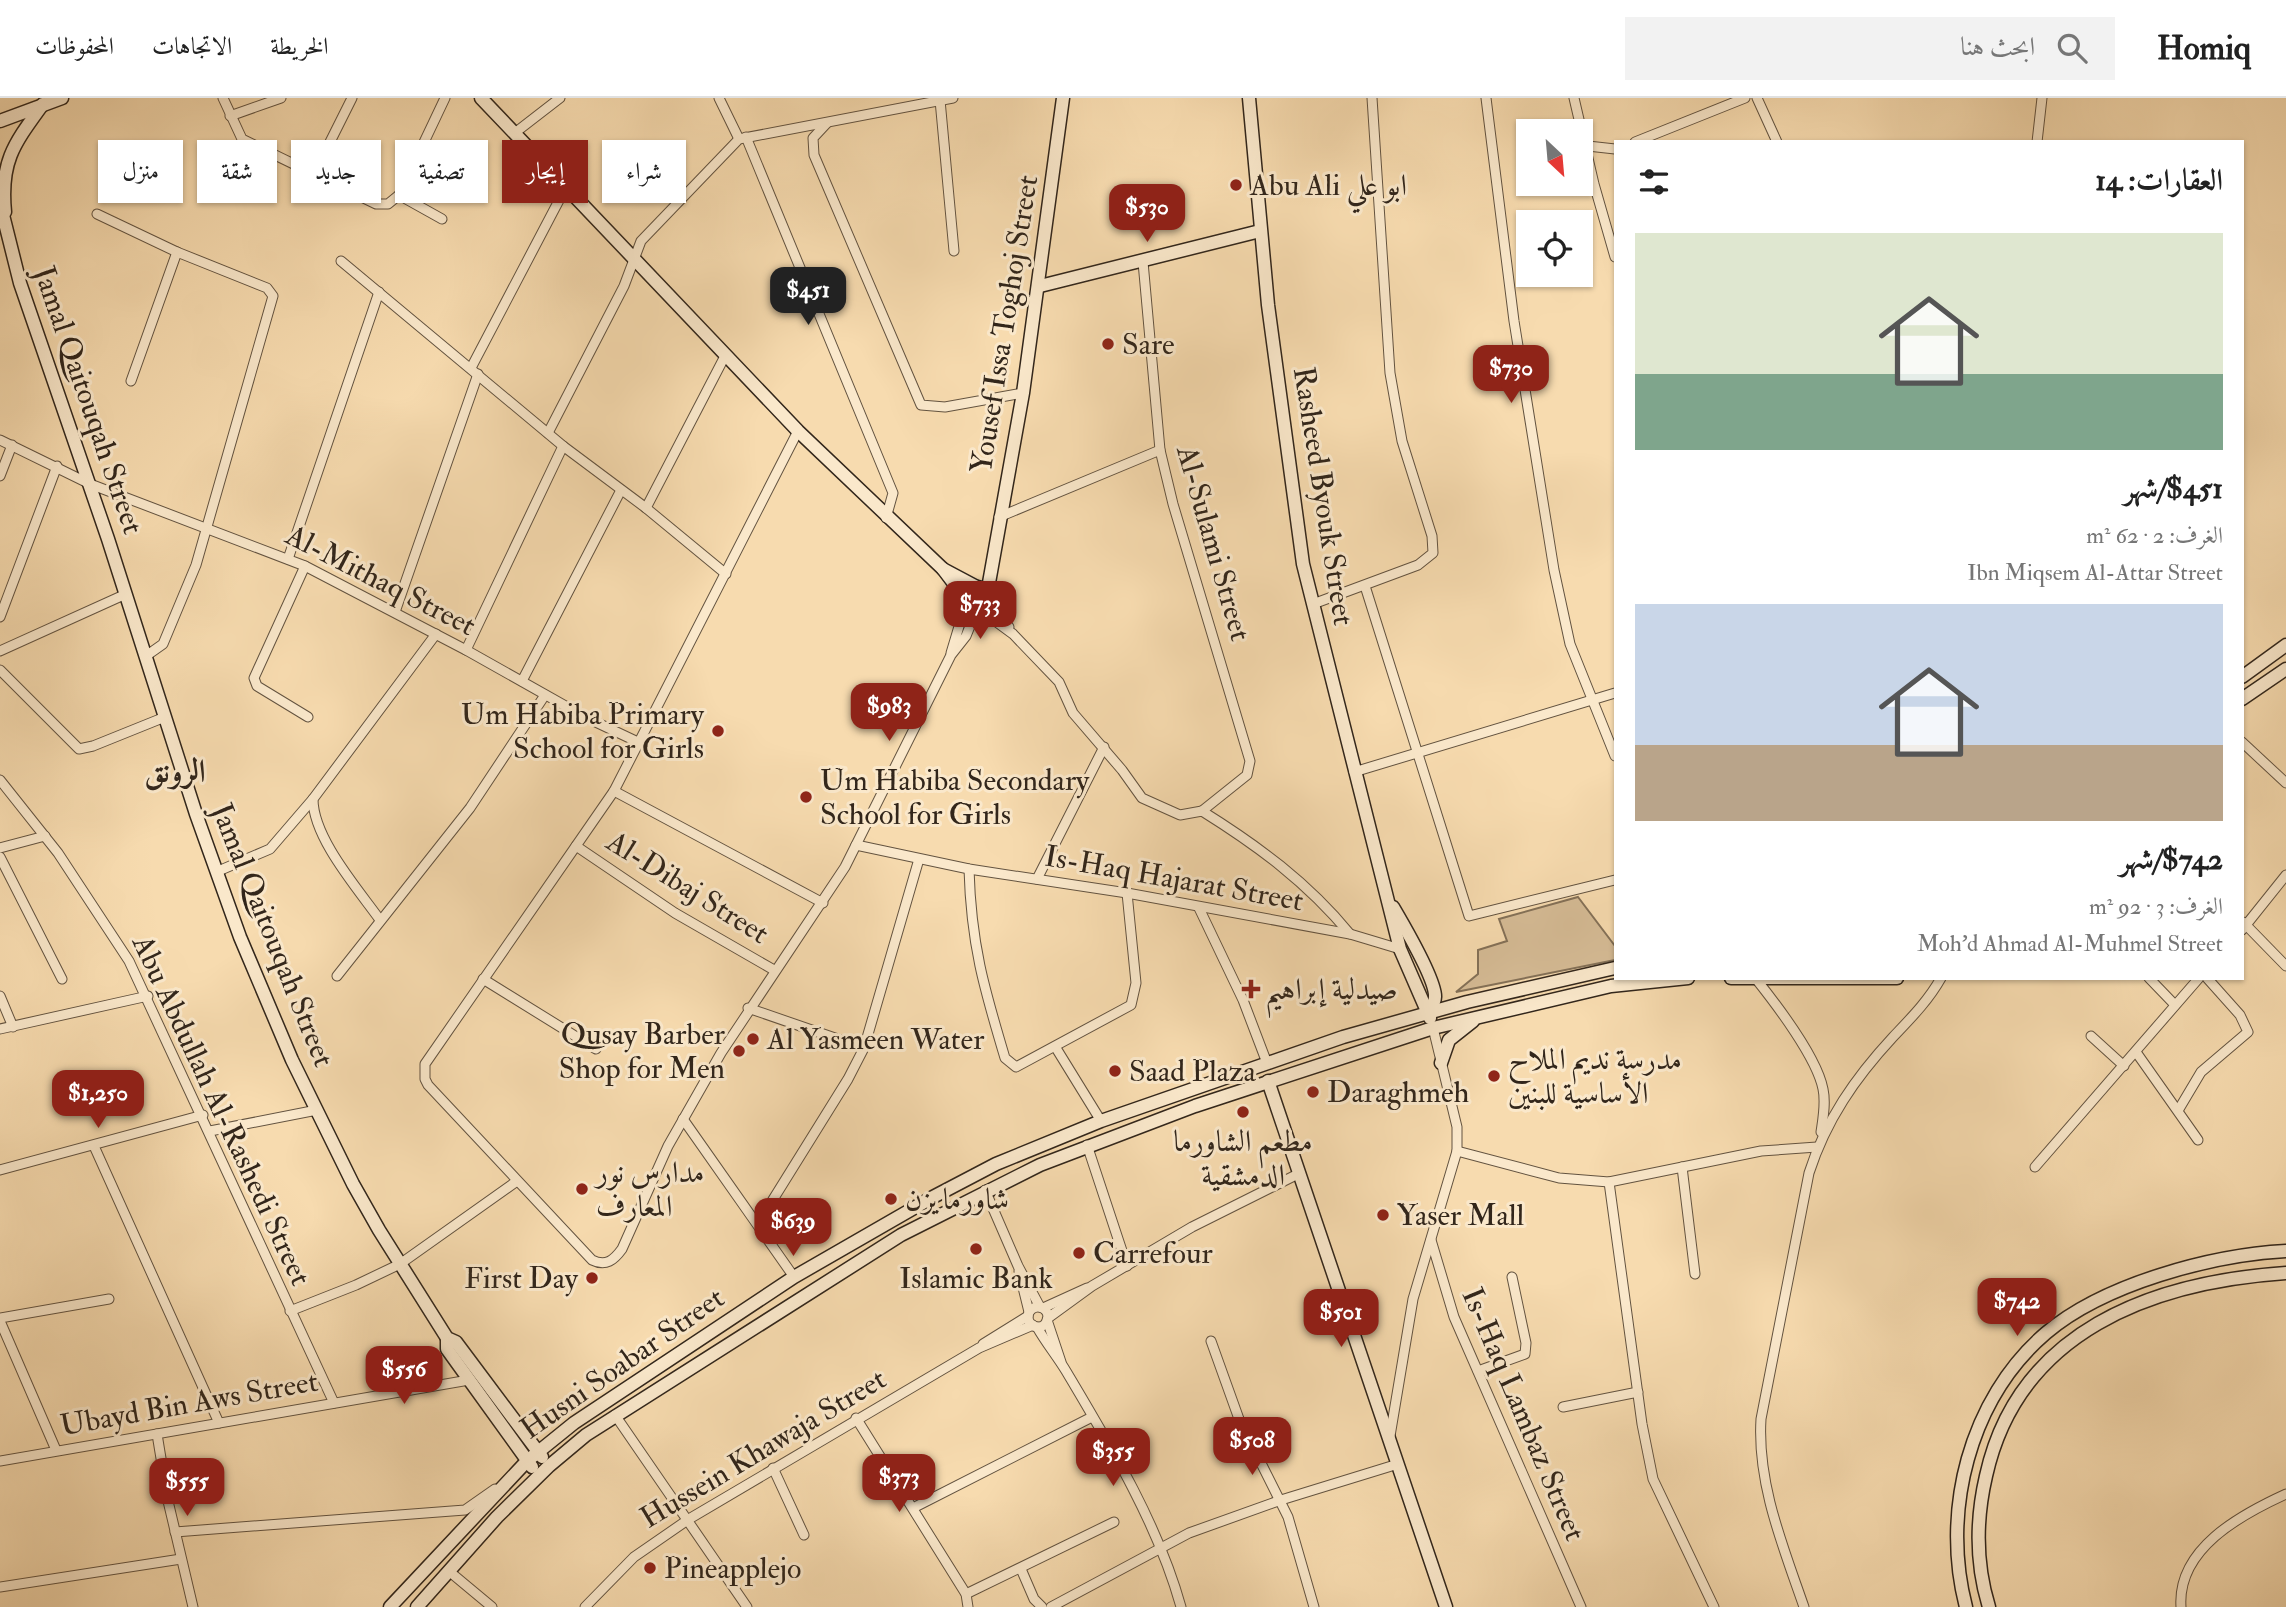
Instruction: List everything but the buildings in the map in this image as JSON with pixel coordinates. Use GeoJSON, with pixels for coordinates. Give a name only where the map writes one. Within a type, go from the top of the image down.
{"type":"FeatureCollection","features":[{"type":"Feature","properties":{"kind":"street"},"geometry":{"type":"LineString","coordinates":[[0,121],[62,98]]}},
{"type":"Feature","properties":{"kind":"street"},"geometry":{"type":"LineString","coordinates":[[223,98],[237,134],[242,139],[291,163]]}},
{"type":"Feature","properties":{"kind":"street"},"geometry":{"type":"LineString","coordinates":[[230,116],[281,98]]}},
{"type":"Feature","properties":{"kind":"street"},"geometry":{"type":"LineString","coordinates":[[331,140],[352,98]]}},
{"type":"Feature","properties":{"kind":"street"},"geometry":{"type":"LineString","coordinates":[[425,140],[444,98]]}},
{"type":"Feature","properties":{"kind":"street"},"geometry":{"type":"LineString","coordinates":[[481,98],[523,140]]}},
{"type":"Feature","properties":{"kind":"street"},"geometry":{"type":"LineString","coordinates":[[516,132],[560,98]]}},
{"type":"Feature","properties":{"kind":"street"},"geometry":{"type":"LineString","coordinates":[[719,98],[742,138],[893,493],[886,518]]}},
{"type":"Feature","properties":{"kind":"street"},"geometry":{"type":"LineString","coordinates":[[548,433],[635,259],[641,241],[742,138],[909,102],[953,98]]}},
{"type":"Feature","properties":{"kind":"street","name":"Yousef Issa Toghoj Street"},"geometry":{"type":"LineString","coordinates":[[982,591],[992,557],[1023,393],[1040,286],[1063,98]]}},
{"type":"Feature","properties":{"kind":"street","name":"Rasheed Byouk Street"},"geometry":{"type":"LineString","coordinates":[[1249,98],[1261,231],[1293,498],[1313,604],[1400,949],[1428,1012]]}},
{"type":"Feature","properties":{"kind":"street"},"geometry":{"type":"LineString","coordinates":[[1313,604],[1428,560],[1434,545],[1402,441],[1392,385],[1385,334],[1372,98]]}},
{"type":"Feature","properties":{"kind":"street"},"geometry":{"type":"LineString","coordinates":[[1486,98],[1516,334],[1554,570],[1570,643],[1614,754]]}},
{"type":"Feature","properties":{"kind":"street"},"geometry":{"type":"LineString","coordinates":[[1574,98],[1580,119]]}},
{"type":"Feature","properties":{"kind":"street"},"geometry":{"type":"LineString","coordinates":[[1639,140],[1745,98]]}},
{"type":"Feature","properties":{"kind":"street"},"geometry":{"type":"LineString","coordinates":[[1757,98],[1776,140]]}},
{"type":"Feature","properties":{"kind":"street"},"geometry":{"type":"LineString","coordinates":[[2037,140],[2042,98]]}},
{"type":"Feature","properties":{"kind":"street"},"geometry":{"type":"LineString","coordinates":[[940,100],[954,251]]}},
{"type":"Feature","properties":{"kind":"street"},"geometry":{"type":"LineString","coordinates":[[6,219],[3,177],[7,160],[16,141],[43,104]]}},
{"type":"Feature","properties":{"kind":"street"},"geometry":{"type":"LineString","coordinates":[[829,121],[813,138],[814,155],[918,400],[926,407],[934,408],[1023,393]]}},
{"type":"Feature","properties":{"kind":"street"},"geometry":{"type":"LineString","coordinates":[[1593,147],[1614,149]]}},
{"type":"Feature","properties":{"kind":"street"},"geometry":{"type":"LineString","coordinates":[[1593,178],[1614,254]]}},
{"type":"Feature","properties":{"kind":"street"},"geometry":{"type":"LineString","coordinates":[[374,203],[388,205],[395,199]]}},
{"type":"Feature","properties":{"kind":"street","name":"Jamal Qaitouqah Street"},"geometry":{"type":"LineString","coordinates":[[0,203],[6,219],[10,248],[216,872],[270,1013],[353,1184],[447,1338],[447,1349],[539,1475]]}},
{"type":"Feature","properties":{"kind":"street"},"geometry":{"type":"LineString","coordinates":[[413,203],[442,219]]}},
{"type":"Feature","properties":{"kind":"street"},"geometry":{"type":"LineString","coordinates":[[396,612],[474,371],[558,203]]}},
{"type":"Feature","properties":{"kind":"street"},"geometry":{"type":"LineString","coordinates":[[581,203],[798,431],[886,518],[943,569],[972,605],[1013,634]]}},
{"type":"Feature","properties":{"kind":"street"},"geometry":{"type":"LineString","coordinates":[[97,214],[177,252],[268,288],[273,296],[196,565],[163,644],[146,656]]}},
{"type":"Feature","properties":{"kind":"street"},"geometry":{"type":"LineString","coordinates":[[1040,286],[1261,231]]}},
{"type":"Feature","properties":{"kind":"street","name":"Jamal Qaitouqah Street"},"geometry":{"type":"LineString","coordinates":[[0,234],[10,248]]}},
{"type":"Feature","properties":{"kind":"street"},"geometry":{"type":"LineString","coordinates":[[131,382],[177,252]]}},
{"type":"Feature","properties":{"kind":"street"},"geometry":{"type":"LineString","coordinates":[[341,261],[563,446],[646,508],[726,574]]}},
{"type":"Feature","properties":{"kind":"street","name":"Al-Sulami Street"},"geometry":{"type":"LineString","coordinates":[[1143,262],[1160,450],[1173,504],[1250,761],[1247,775],[1202,811]]}},
{"type":"Feature","properties":{"kind":"street"},"geometry":{"type":"LineString","coordinates":[[288,559],[379,292]]}},
{"type":"Feature","properties":{"kind":"street"},"geometry":{"type":"LineString","coordinates":[[646,508],[725,356]]}},
{"type":"Feature","properties":{"kind":"street"},"geometry":{"type":"LineString","coordinates":[[798,431],[614,791],[425,1064],[425,1079],[585,1254],[604,1264],[622,1249],[683,1119],[748,1008],[823,903],[856,845],[880,791],[951,655],[972,605],[968,590],[982,591]]}},
{"type":"Feature","properties":{"kind":"street","name":"Al-Mithaq Street"},"geometry":{"type":"LineString","coordinates":[[0,440],[90,484],[304,566],[396,612],[545,695],[640,743]]}},
{"type":"Feature","properties":{"kind":"street"},"geometry":{"type":"LineString","coordinates":[[0,476],[12,445]]}},
{"type":"Feature","properties":{"kind":"street"},"geometry":{"type":"LineString","coordinates":[[466,650],[563,446]]}},
{"type":"Feature","properties":{"kind":"street"},"geometry":{"type":"LineString","coordinates":[[999,517],[1160,450]]}},
{"type":"Feature","properties":{"kind":"street"},"geometry":{"type":"LineString","coordinates":[[0,617],[57,466]]}},
{"type":"Feature","properties":{"kind":"street"},"geometry":{"type":"LineString","coordinates":[[522,681],[621,490]]}},
{"type":"Feature","properties":{"kind":"street"},"geometry":{"type":"LineString","coordinates":[[304,566],[254,678],[257,686],[308,718]]}},
{"type":"Feature","properties":{"kind":"street"},"geometry":{"type":"LineString","coordinates":[[943,569],[982,591],[1013,634],[1059,682],[1073,713],[1104,747],[1142,798],[1180,815],[1202,811],[1290,872],[1350,934]]}},
{"type":"Feature","properties":{"kind":"street"},"geometry":{"type":"LineString","coordinates":[[1365,586],[1469,916],[1614,880]]}},
{"type":"Feature","properties":{"kind":"street"},"geometry":{"type":"LineString","coordinates":[[972,605],[985,605],[982,591]]}},
{"type":"Feature","properties":{"kind":"street"},"geometry":{"type":"LineString","coordinates":[[0,650],[126,594]]}},
{"type":"Feature","properties":{"kind":"street"},"geometry":{"type":"LineString","coordinates":[[216,872],[270,849],[313,799],[436,634]]}},
{"type":"Feature","properties":{"kind":"street"},"geometry":{"type":"LineString","coordinates":[[2244,676],[2286,645]]}},
{"type":"Feature","properties":{"kind":"street"},"geometry":{"type":"LineString","coordinates":[[2244,698],[2286,669]]}},
{"type":"Feature","properties":{"kind":"street"},"geometry":{"type":"LineString","coordinates":[[0,670],[79,748],[93,746],[165,717]]}},
{"type":"Feature","properties":{"kind":"street"},"geometry":{"type":"LineString","coordinates":[[1354,772],[1614,693]]}},
{"type":"Feature","properties":{"kind":"street"},"geometry":{"type":"LineString","coordinates":[[337,975],[470,808],[545,695]]}},
{"type":"Feature","properties":{"kind":"street"},"geometry":{"type":"LineString","coordinates":[[2244,744],[2286,783]]}},
{"type":"Feature","properties":{"kind":"street"},"geometry":{"type":"LineString","coordinates":[[1037,878],[1104,747]]}},
{"type":"Feature","properties":{"kind":"street","name":"Abu Abdullah Al-Rashedi Street"},"geometry":{"type":"LineString","coordinates":[[0,780],[45,836],[110,929],[148,996],[334,1403]]}},
{"type":"Feature","properties":{"kind":"street"},"geometry":{"type":"LineString","coordinates":[[614,791],[823,903]]}},
{"type":"Feature","properties":{"kind":"street"},"geometry":{"type":"LineString","coordinates":[[313,799],[313,810],[322,834],[380,920]]}},
{"type":"Feature","properties":{"kind":"street"},"geometry":{"type":"LineString","coordinates":[[0,848],[45,836]]}},
{"type":"Feature","properties":{"kind":"street","name":"Is-Haq Hajarat Street"},"geometry":{"type":"LineString","coordinates":[[856,845],[969,869],[1127,893],[1350,934],[1400,949]]}},
{"type":"Feature","properties":{"kind":"street","name":"Al-Dibaj Street"},"geometry":{"type":"LineString","coordinates":[[576,846],[675,913],[774,970]]}},
{"type":"Feature","properties":{"kind":"street"},"geometry":{"type":"LineString","coordinates":[[0,857],[62,979]]}},
{"type":"Feature","properties":{"kind":"street"},"geometry":{"type":"LineString","coordinates":[[759,1222],[848,1079],[864,1048],[919,859]]}},
{"type":"Feature","properties":{"kind":"street"},"geometry":{"type":"LineString","coordinates":[[969,869],[971,919],[978,969],[1005,1059],[1011,1066],[1023,1066],[1131,1005],[1136,983],[1127,893]]}},
{"type":"Feature","properties":{"kind":"street"},"geometry":{"type":"LineString","coordinates":[[2244,924],[2286,875]]}},
{"type":"Feature","properties":{"kind":"street","name":"Rasheed Byouk Street"},"geometry":{"type":"LineString","coordinates":[[1386,895],[1411,938],[1434,990],[1435,1000],[1428,1012]]}},
{"type":"Feature","properties":{"kind":"street"},"geometry":{"type":"LineString","coordinates":[[1199,908],[1243,1000],[1267,1063]]}},
{"type":"Feature","properties":{"kind":"street"},"geometry":{"type":"LineString","coordinates":[[2244,926],[2286,966]]}},
{"type":"Feature","properties":{"kind":"street","name":"Husni Soabar Street"},"geometry":{"type":"LineString","coordinates":[[390,1607],[538,1452],[633,1381],[794,1277],[890,1219],[996,1164],[1148,1104],[1428,1012],[1556,979],[1614,968]]}},
{"type":"Feature","properties":{"kind":"street"},"geometry":{"type":"LineString","coordinates":[[483,979],[596,1049]]}},
{"type":"Feature","properties":{"kind":"street","name":"Husni Soabar Street"},"geometry":{"type":"LineString","coordinates":[[417,1607],[497,1517],[539,1475],[615,1415],[870,1253],[985,1190],[1087,1145],[1268,1081],[1433,1028],[1611,986],[1669,980]]}},
{"type":"Feature","properties":{"kind":"street"},"geometry":{"type":"LineString","coordinates":[[1757,980],[1784,1016],[1820,1078],[1824,1095],[1819,1143]]}},
{"type":"Feature","properties":{"kind":"street"},"geometry":{"type":"LineString","coordinates":[[1804,1607],[1775,1523],[1759,1442],[1766,1391],[1809,1173],[1819,1143],[1852,1085],[1928,1000],[1940,980]]}},
{"type":"Feature","properties":{"kind":"street"},"geometry":{"type":"LineString","coordinates":[[2151,980],[2175,1005]]}},
{"type":"Feature","properties":{"kind":"street"},"geometry":{"type":"LineString","coordinates":[[2035,1167],[2197,980]]}},
{"type":"Feature","properties":{"kind":"street"},"geometry":{"type":"LineString","coordinates":[[2179,1109],[2201,1072],[2248,1032],[2239,1015],[2209,980]]}},
{"type":"Feature","properties":{"kind":"street"},"geometry":{"type":"LineString","coordinates":[[0,996],[13,1027]]}},
{"type":"Feature","properties":{"kind":"street"},"geometry":{"type":"LineString","coordinates":[[0,1029],[148,996]]}},
{"type":"Feature","properties":{"kind":"street"},"geometry":{"type":"LineString","coordinates":[[748,1008],[864,1048]]}},
{"type":"Feature","properties":{"kind":"street"},"geometry":{"type":"LineString","coordinates":[[1390,1441],[1405,1338],[1430,1238],[1457,1150],[1457,1128],[1428,1012]]}},
{"type":"Feature","properties":{"kind":"street"},"geometry":{"type":"LineString","coordinates":[[1441,1063],[1449,1040],[1480,1017]]}},
{"type":"Feature","properties":{"kind":"street"},"geometry":{"type":"LineString","coordinates":[[2091,1036],[2124,1066]]}},
{"type":"Feature","properties":{"kind":"street"},"geometry":{"type":"LineString","coordinates":[[1056,1048],[1101,1121]]}},
{"type":"Feature","properties":{"kind":"street"},"geometry":{"type":"LineString","coordinates":[[2136,1052],[2179,1109],[2198,1140]]}},
{"type":"Feature","properties":{"kind":"street"},"geometry":{"type":"LineString","coordinates":[[1268,1081],[1297,1174],[1319,1228],[1446,1607]]}},
{"type":"Feature","properties":{"kind":"street"},"geometry":{"type":"LineString","coordinates":[[1148,1104],[1155,1121]]}},
{"type":"Feature","properties":{"kind":"street"},"geometry":{"type":"LineString","coordinates":[[210,1131],[317,1110]]}},
{"type":"Feature","properties":{"kind":"street"},"geometry":{"type":"LineString","coordinates":[[0,1170],[203,1115]]}},
{"type":"Feature","properties":{"kind":"street"},"geometry":{"type":"LineString","coordinates":[[683,1119],[759,1222],[794,1277]]}},
{"type":"Feature","properties":{"kind":"street"},"geometry":{"type":"LineString","coordinates":[[1457,1150],[1559,1178],[1609,1182],[1780,1148],[1819,1143]]}},
{"type":"Feature","properties":{"kind":"street"},"geometry":{"type":"LineString","coordinates":[[1087,1145],[1127,1266]]}},
{"type":"Feature","properties":{"kind":"street"},"geometry":{"type":"LineString","coordinates":[[94,1146],[219,1423]]}},
{"type":"Feature","properties":{"kind":"street"},"geometry":{"type":"LineString","coordinates":[[1682,1167],[1695,1274]]}},
{"type":"Feature","properties":{"kind":"street"},"geometry":{"type":"LineString","coordinates":[[1041,1308],[1092,1286],[1227,1208],[1297,1174]]}},
{"type":"Feature","properties":{"kind":"street"},"geometry":{"type":"LineString","coordinates":[[290,1311],[356,1286],[400,1264],[517,1181]]}},
{"type":"Feature","properties":{"kind":"street"},"geometry":{"type":"LineString","coordinates":[[1609,1182],[1653,1479],[1714,1607]]}},
{"type":"Feature","properties":{"kind":"street"},"geometry":{"type":"LineString","coordinates":[[985,1190],[1018,1266],[1047,1319],[1061,1362]]}},
{"type":"Feature","properties":{"kind":"street","name":"Is-Haq Lambaz Street"},"geometry":{"type":"LineString","coordinates":[[1430,1238],[1443,1288],[1581,1607]]}},
{"type":"Feature","properties":{"kind":"street"},"geometry":{"type":"LineString","coordinates":[[1966,1607],[1956,1529],[1964,1473],[1985,1417],[2025,1355],[2061,1322],[2124,1290],[2223,1259],[2286,1251]]}},
{"type":"Feature","properties":{"kind":"street"},"geometry":{"type":"LineString","coordinates":[[1018,1266],[1028,1314],[1061,1362],[1160,1546],[1181,1607]]}},
{"type":"Feature","properties":{"kind":"street"},"geometry":{"type":"LineString","coordinates":[[1989,1607],[1979,1551],[1986,1474],[2007,1413],[2040,1366],[2084,1332],[2143,1302],[2202,1283],[2286,1273]]}},
{"type":"Feature","properties":{"kind":"street"},"geometry":{"type":"LineString","coordinates":[[1478,1371],[1525,1354],[1526,1343],[1512,1277]]}},
{"type":"Feature","properties":{"kind":"street"},"geometry":{"type":"LineString","coordinates":[[1047,1319],[1092,1286]]}},
{"type":"Feature","properties":{"kind":"street"},"geometry":{"type":"LineString","coordinates":[[56,1450],[0,1319],[109,1299]]}},
{"type":"Feature","properties":{"kind":"street","name":"Hussein Khawaja Street"},"geometry":{"type":"LineString","coordinates":[[585,1607],[634,1557],[689,1519],[856,1418],[979,1348],[1041,1308]]}},
{"type":"Feature","properties":{"kind":"street","name":"Hussein Khawaja Street"},"geometry":{"type":"LineString","coordinates":[[979,1348],[1047,1319]]}},
{"type":"Feature","properties":{"kind":"street","name":"Jamal Qaitouqah Street"},"geometry":{"type":"LineString","coordinates":[[447,1338],[456,1342],[549,1466]]}},
{"type":"Feature","properties":{"kind":"street"},"geometry":{"type":"LineString","coordinates":[[1211,1341],[1239,1419],[1281,1500],[1314,1607]]}},
{"type":"Feature","properties":{"kind":"street","name":"Ubayd Bin Aws Street"},"geometry":{"type":"LineString","coordinates":[[0,1461],[470,1380]]}},
{"type":"Feature","properties":{"kind":"street"},"geometry":{"type":"LineString","coordinates":[[1563,1407],[1638,1392]]}},
{"type":"Feature","properties":{"kind":"street"},"geometry":{"type":"LineString","coordinates":[[615,1415],[747,1607]]}},
{"type":"Feature","properties":{"kind":"street"},"geometry":{"type":"LineString","coordinates":[[913,1508],[1092,1417]]}},
{"type":"Feature","properties":{"kind":"street"},"geometry":{"type":"LineString","coordinates":[[856,1418],[966,1594],[968,1607]]}},
{"type":"Feature","properties":{"kind":"street"},"geometry":{"type":"LineString","coordinates":[[157,1434],[192,1607]]}},
{"type":"Feature","properties":{"kind":"street"},"geometry":{"type":"LineString","coordinates":[[175,1532],[465,1510],[513,1476],[516,1466],[509,1437]]}},
{"type":"Feature","properties":{"kind":"street"},"geometry":{"type":"LineString","coordinates":[[1051,1607],[1112,1576],[1160,1546],[1189,1533],[1281,1500],[1398,1464]]}},
{"type":"Feature","properties":{"kind":"street"},"geometry":{"type":"LineString","coordinates":[[773,1468],[804,1535]]}},
{"type":"Feature","properties":{"kind":"street"},"geometry":{"type":"LineString","coordinates":[[2181,1607],[2182,1581],[2199,1552],[2221,1532],[2286,1494]]}},
{"type":"Feature","properties":{"kind":"street"},"geometry":{"type":"LineString","coordinates":[[966,1594],[1114,1522]]}},
{"type":"Feature","properties":{"kind":"street"},"geometry":{"type":"LineString","coordinates":[[0,1587],[181,1559]]}},
{"type":"Feature","properties":{"kind":"street"},"geometry":{"type":"LineString","coordinates":[[1021,1569],[1034,1599],[1042,1607]]}},
{"type":"Feature","properties":{"kind":"street"},"geometry":{"type":"LineString","coordinates":[[450,1573],[492,1607]]}},
{"type":"Feature","properties":{"kind":"shaded area"},"geometry":{"type":"Polygon","coordinates":[[[1578,897],[1614,945],[1614,960],[1456,992],[1478,974],[1478,950],[1507,941],[1499,919],[1578,897]]]}},
{"type":"Feature","properties":{"kind":"place","name":"Abu Ali ابو علي"},"geometry":{"type":"Point","coordinates":[1236,185]}},
{"type":"Feature","properties":{"kind":"place","name":"Sare"},"geometry":{"type":"Point","coordinates":[1108,344]}},
{"type":"Feature","properties":{"kind":"place","name":"Um Habiba Primary School for Girls"},"geometry":{"type":"Point","coordinates":[718,731]}},
{"type":"Feature","properties":{"kind":"place","name":"Um Habiba Secondary School for Girls"},"geometry":{"type":"Point","coordinates":[806,797]}},
{"type":"Feature","properties":{"kind":"place","name":"صيدلية إبراهيم"},"geometry":{"type":"Point","coordinates":[1251,989]}},
{"type":"Feature","properties":{"kind":"place","name":"Al Yasmeen Water"},"geometry":{"type":"Point","coordinates":[753,1039]}},
{"type":"Feature","properties":{"kind":"place","name":"Qusay Barber Shop for Men"},"geometry":{"type":"Point","coordinates":[739,1051]}},
{"type":"Feature","properties":{"kind":"place","name":"Saad Plaza"},"geometry":{"type":"Point","coordinates":[1115,1071]}},
{"type":"Feature","properties":{"kind":"place","name":"مدرسة نديم الملاح الأساسية للبنين"},"geometry":{"type":"Point","coordinates":[1494,1076]}},
{"type":"Feature","properties":{"kind":"place","name":"Daraghmeh"},"geometry":{"type":"Point","coordinates":[1313,1092]}},
{"type":"Feature","properties":{"kind":"place","name":"مطعم الشاورما الدمشقية"},"geometry":{"type":"Point","coordinates":[1243,1112]}},
{"type":"Feature","properties":{"kind":"place","name":"مدارس نور المعارف"},"geometry":{"type":"Point","coordinates":[582,1189]}},
{"type":"Feature","properties":{"kind":"place","name":"شاورما يزن"},"geometry":{"type":"Point","coordinates":[891,1199]}},
{"type":"Feature","properties":{"kind":"place","name":"Yaser Mall"},"geometry":{"type":"Point","coordinates":[1383,1215]}},
{"type":"Feature","properties":{"kind":"place","name":"Islamic Bank"},"geometry":{"type":"Point","coordinates":[976,1249]}},
{"type":"Feature","properties":{"kind":"place","name":"Carrefour"},"geometry":{"type":"Point","coordinates":[1079,1253]}},
{"type":"Feature","properties":{"kind":"place","name":"First Day"},"geometry":{"type":"Point","coordinates":[592,1278]}},
{"type":"Feature","properties":{"kind":"place","name":"Pineapplejo"},"geometry":{"type":"Point","coordinates":[650,1568]}},
{"type":"Feature","properties":{"kind":"district","name":"الرونق"},"geometry":{"type":"Point","coordinates":[175,771]}}]}
